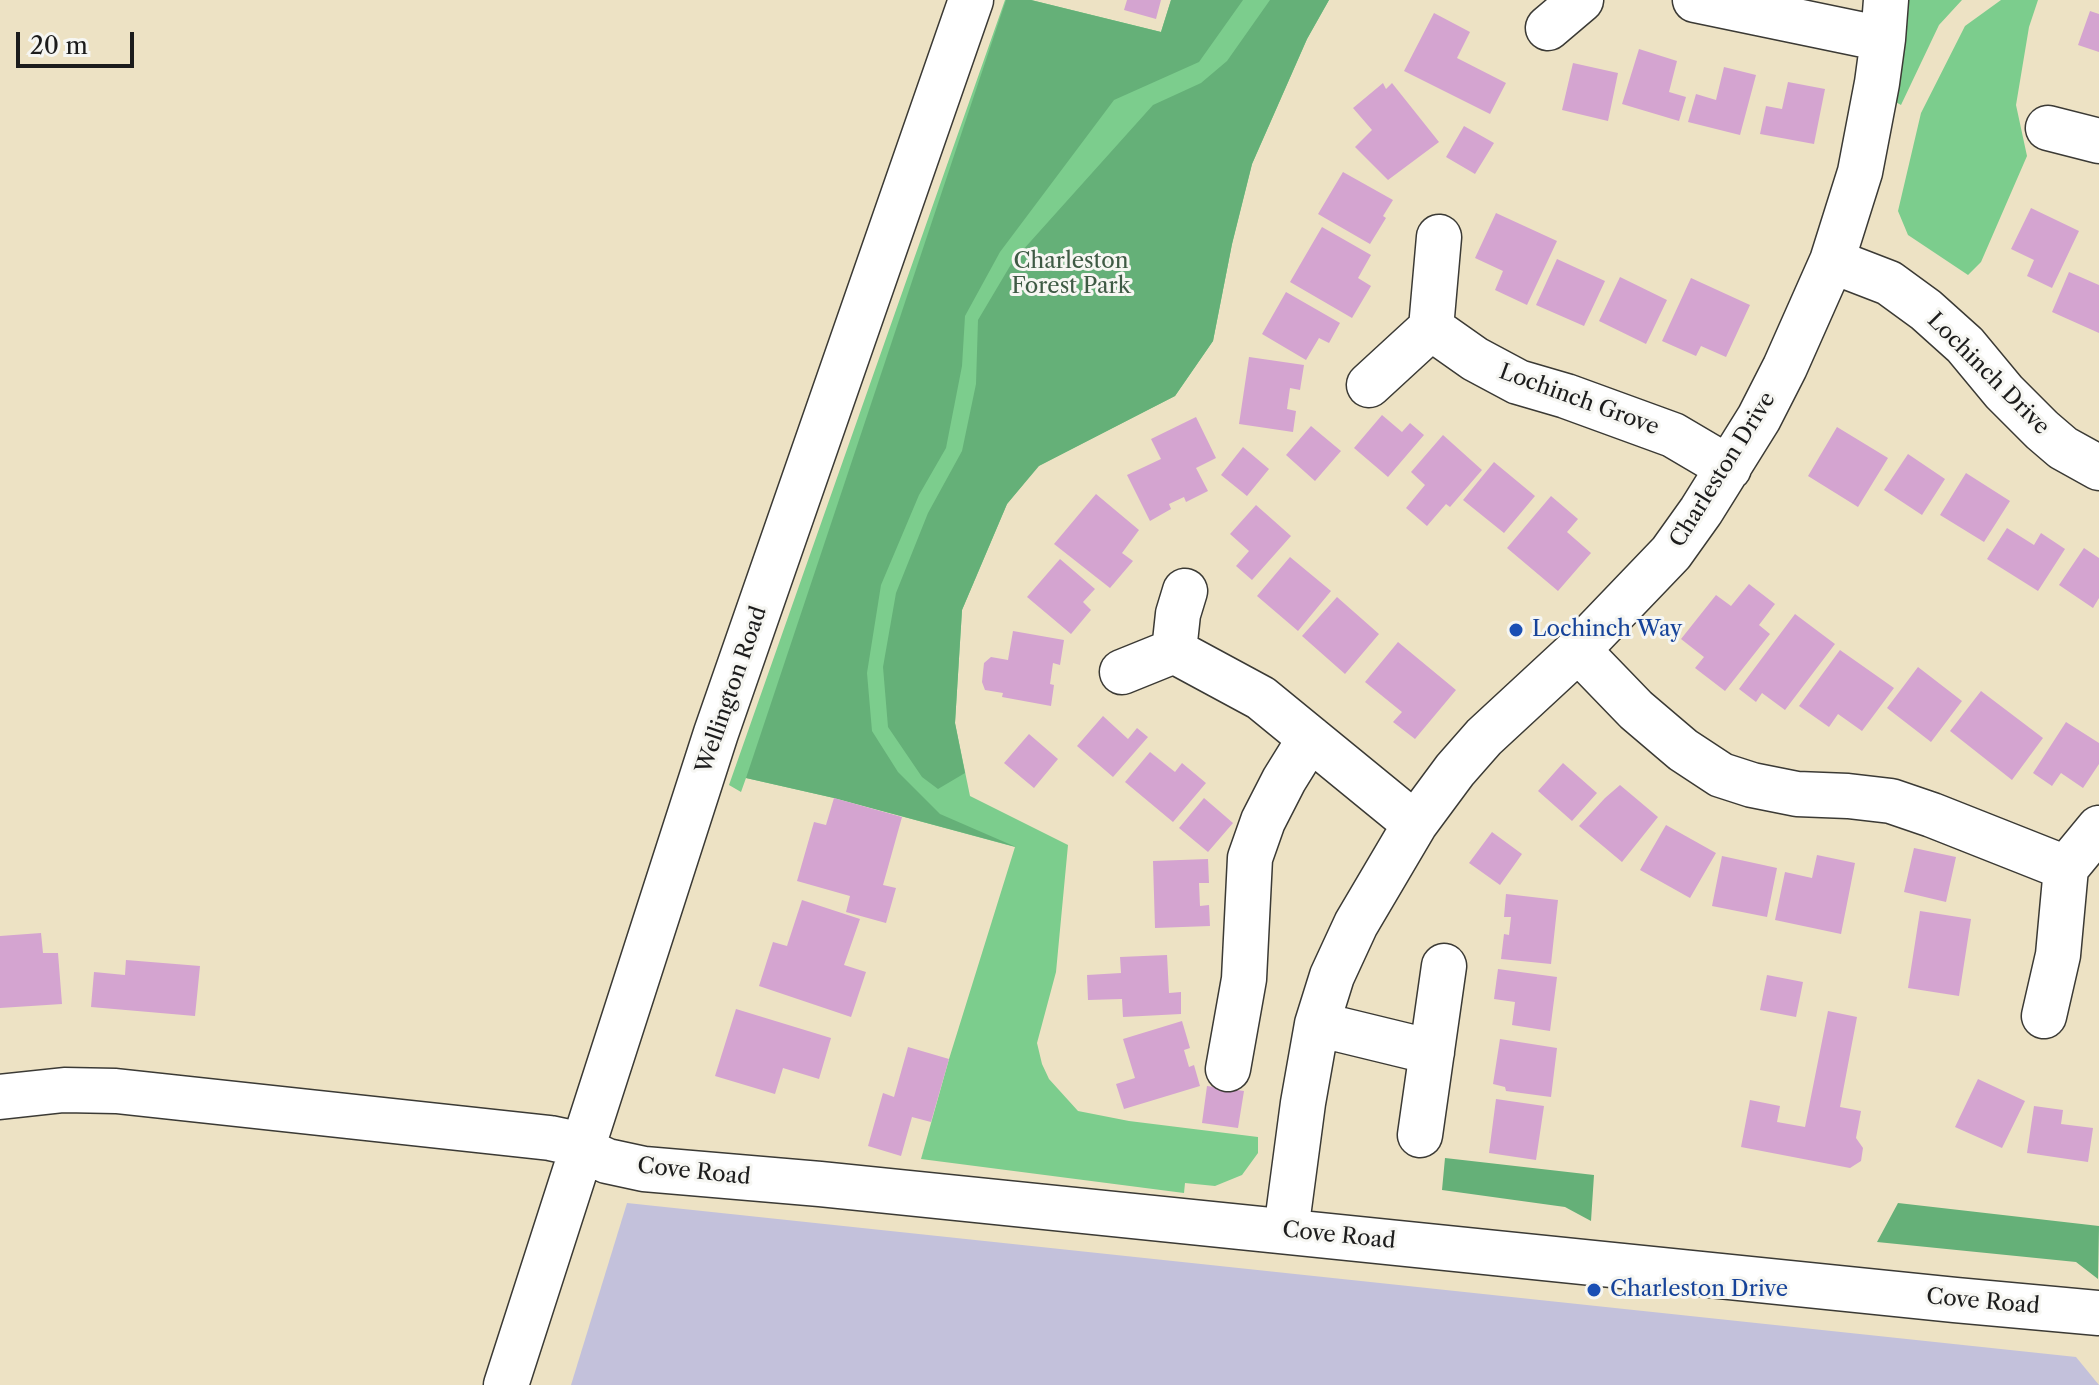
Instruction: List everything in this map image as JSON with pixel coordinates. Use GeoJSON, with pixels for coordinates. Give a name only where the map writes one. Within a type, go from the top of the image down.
{"type":"FeatureCollection","features":[{"type":"Feature","properties":{"kind":"street","name":"Wellington Road"},"geometry":{"type":"LineString","coordinates":[[506,1385],[716,733],[971,0]]}},
{"type":"Feature","properties":{"kind":"street"},"geometry":{"type":"LineString","coordinates":[[1548,28],[1581,0]]}},
{"type":"Feature","properties":{"kind":"street"},"geometry":{"type":"LineString","coordinates":[[1695,0],[1885,20]]}},
{"type":"Feature","properties":{"kind":"street","name":"Charleston Drive"},"geometry":{"type":"LineString","coordinates":[[1286,1231],[1317,1024],[1332,976],[1356,924],[1415,824],[1455,770],[1484,737],[1578,650],[1671,553],[1729,468],[1785,367],[1832,261],[1860,172],[1885,20]]}},
{"type":"Feature","properties":{"kind":"street"},"geometry":{"type":"LineString","coordinates":[[2048,128],[2099,141]]}},
{"type":"Feature","properties":{"kind":"street"},"geometry":{"type":"LineString","coordinates":[[1369,385],[1431,328],[1439,237]]}},
{"type":"Feature","properties":{"kind":"street","name":"Lochinch Drive"},"geometry":{"type":"LineString","coordinates":[[1832,261],[1889,283],[1926,310],[1965,345],[2004,392],[2042,430],[2063,448],[2099,468]]}},
{"type":"Feature","properties":{"kind":"street","name":"Lochinch Grove"},"geometry":{"type":"LineString","coordinates":[[1431,328],[1475,359],[1518,382],[1673,435],[1729,468]]}},
{"type":"Feature","properties":{"kind":"street"},"geometry":{"type":"LineString","coordinates":[[1174,651],[1178,614],[1185,591]]}},
{"type":"Feature","properties":{"kind":"street"},"geometry":{"type":"LineString","coordinates":[[1578,650],[1636,710],[1683,750],[1721,775],[1797,794],[1891,801],[2066,868]]}},
{"type":"Feature","properties":{"kind":"street"},"geometry":{"type":"LineString","coordinates":[[1122,672],[1174,651]]}},
{"type":"Feature","properties":{"kind":"street"},"geometry":{"type":"LineString","coordinates":[[1174,651],[1261,698],[1415,824]]}},
{"type":"Feature","properties":{"kind":"street"},"geometry":{"type":"LineString","coordinates":[[1228,1069],[1244,979],[1250,858],[1263,821],[1310,738]]}},
{"type":"Feature","properties":{"kind":"street"},"geometry":{"type":"LineString","coordinates":[[2044,1016],[2058,955],[2066,868],[2099,828]]}},
{"type":"Feature","properties":{"kind":"street"},"geometry":{"type":"LineString","coordinates":[[1420,1135],[1444,966]]}},
{"type":"Feature","properties":{"kind":"street"},"geometry":{"type":"LineString","coordinates":[[1317,1024],[1432,1052]]}},
{"type":"Feature","properties":{"kind":"street","name":"Cove Road"},"geometry":{"type":"LineString","coordinates":[[0,1097],[64,1090],[116,1091],[550,1138],[582,1148],[607,1161],[644,1169],[836,1185],[2099,1313]]}},
{"type":"Feature","properties":{"kind":"shaded area"},"geometry":{"type":"Polygon","coordinates":[[[627,1203],[2076,1357],[2099,1385],[571,1385],[627,1203]]]}},
{"type":"Feature","properties":{"kind":"green space","name":"Charleston Forest Park"},"geometry":{"type":"Polygon","coordinates":[[[1005,0],[1031,0],[1161,32],[1171,0],[1329,0],[1307,39],[1252,164],[1213,341],[1175,396],[1038,466],[1007,504],[962,610],[955,723],[970,796],[1068,845],[1056,972],[1037,1043],[1049,1079],[1078,1111],[1129,1121],[1258,1137],[1258,1153],[1242,1175],[1215,1186],[1185,1183],[1184,1193],[921,1159],[1015,847],[834,798],[746,778],[741,792],[729,785],[1005,0]]]}},
{"type":"Feature","properties":{"kind":"green space"},"geometry":{"type":"Polygon","coordinates":[[[1006,0],[1031,0],[1161,32],[1171,0],[1243,0],[1199,62],[1114,100],[1000,252],[965,316],[962,366],[946,448],[919,495],[881,585],[867,673],[872,731],[898,772],[940,814],[1016,847],[834,798],[746,778],[1006,0]]]}},
{"type":"Feature","properties":{"kind":"green space"},"geometry":{"type":"Polygon","coordinates":[[[1270,0],[1329,0],[1307,39],[1252,164],[1213,341],[1175,396],[1039,466],[1007,504],[962,610],[955,723],[965,773],[938,789],[922,777],[888,727],[883,667],[896,593],[928,513],[962,451],[976,384],[978,320],[1013,261],[1153,105],[1201,83],[1227,61],[1270,0]]]}},
{"type":"Feature","properties":{"kind":"green space"},"geometry":{"type":"Polygon","coordinates":[[[1898,0],[1962,0],[1939,25],[1901,105],[1892,100],[1898,0]]]}},
{"type":"Feature","properties":{"kind":"green space"},"geometry":{"type":"Polygon","coordinates":[[[2001,0],[2038,0],[2029,27],[2016,105],[2027,156],[1981,262],[1968,275],[1908,235],[1898,211],[1921,113],[1965,26],[2001,0]]]}},
{"type":"Feature","properties":{"kind":"green space"},"geometry":{"type":"Polygon","coordinates":[[[1445,1158],[1594,1175],[1591,1221],[1565,1207],[1442,1190],[1445,1158]]]}},
{"type":"Feature","properties":{"kind":"green space"},"geometry":{"type":"Polygon","coordinates":[[[1898,1203],[2099,1226],[2098,1279],[2076,1262],[1877,1242],[1898,1203]]]}},
{"type":"Feature","properties":{"kind":"building"},"geometry":{"type":"Polygon","coordinates":[[[1127,0],[1161,0],[1156,19],[1124,10],[1127,0]]]}},
{"type":"Feature","properties":{"kind":"building"},"geometry":{"type":"Polygon","coordinates":[[[2090,11],[2099,14],[2099,52],[2078,45],[2090,11]]]}},
{"type":"Feature","properties":{"kind":"building"},"geometry":{"type":"Polygon","coordinates":[[[1434,13],[1470,32],[1457,58],[1506,83],[1490,114],[1404,71],[1434,13]]]}},
{"type":"Feature","properties":{"kind":"building"},"geometry":{"type":"Polygon","coordinates":[[[1639,49],[1677,61],[1669,92],[1686,97],[1679,121],[1622,104],[1639,49]]]}},
{"type":"Feature","properties":{"kind":"building"},"geometry":{"type":"Polygon","coordinates":[[[1573,63],[1618,73],[1608,121],[1562,110],[1573,63]]]}},
{"type":"Feature","properties":{"kind":"building"},"geometry":{"type":"Polygon","coordinates":[[[1724,67],[1756,75],[1740,135],[1688,122],[1696,94],[1716,100],[1724,67]]]}},
{"type":"Feature","properties":{"kind":"building"},"geometry":{"type":"Polygon","coordinates":[[[1788,82],[1825,89],[1814,144],[1760,134],[1766,106],[1782,109],[1788,82]]]}},
{"type":"Feature","properties":{"kind":"building"},"geometry":{"type":"Polygon","coordinates":[[[1383,83],[1386,89],[1392,83],[1439,142],[1388,180],[1355,147],[1372,130],[1353,108],[1383,83]]]}},
{"type":"Feature","properties":{"kind":"building"},"geometry":{"type":"Polygon","coordinates":[[[1464,126],[1494,143],[1475,174],[1446,157],[1464,126]]]}},
{"type":"Feature","properties":{"kind":"building"},"geometry":{"type":"Polygon","coordinates":[[[1343,172],[1393,200],[1370,244],[1318,214],[1343,172]]]}},
{"type":"Feature","properties":{"kind":"building"},"geometry":{"type":"Polygon","coordinates":[[[2031,208],[2079,231],[2052,288],[2027,276],[2034,260],[2011,249],[2031,208]]]}},
{"type":"Feature","properties":{"kind":"building"},"geometry":{"type":"Polygon","coordinates":[[[1496,213],[1557,241],[1527,305],[1495,290],[1503,271],[1475,258],[1496,213]]]}},
{"type":"Feature","properties":{"kind":"building"},"geometry":{"type":"Polygon","coordinates":[[[1322,227],[1371,255],[1358,278],[1371,286],[1352,318],[1290,282],[1322,227]]]}},
{"type":"Feature","properties":{"kind":"building"},"geometry":{"type":"Polygon","coordinates":[[[1557,259],[1605,281],[1584,326],[1536,305],[1557,259]]]}},
{"type":"Feature","properties":{"kind":"building"},"geometry":{"type":"Polygon","coordinates":[[[2069,272],[2099,285],[2099,333],[2052,312],[2069,272]]]}},
{"type":"Feature","properties":{"kind":"building"},"geometry":{"type":"Polygon","coordinates":[[[1620,277],[1667,300],[1646,344],[1599,321],[1620,277]]]}},
{"type":"Feature","properties":{"kind":"building"},"geometry":{"type":"Polygon","coordinates":[[[1691,278],[1750,305],[1726,357],[1701,346],[1696,356],[1662,341],[1691,278]]]}},
{"type":"Feature","properties":{"kind":"building"},"geometry":{"type":"Polygon","coordinates":[[[1286,292],[1340,323],[1329,343],[1319,338],[1306,360],[1262,334],[1286,292]]]}},
{"type":"Feature","properties":{"kind":"building"},"geometry":{"type":"Polygon","coordinates":[[[1249,357],[1304,365],[1300,390],[1290,388],[1287,409],[1296,411],[1293,432],[1239,424],[1249,357]]]}},
{"type":"Feature","properties":{"kind":"building"},"geometry":{"type":"Polygon","coordinates":[[[1382,415],[1402,432],[1410,423],[1424,435],[1388,477],[1354,448],[1382,415]]]}},
{"type":"Feature","properties":{"kind":"building"},"geometry":{"type":"Polygon","coordinates":[[[1196,417],[1216,458],[1196,468],[1208,491],[1186,502],[1184,497],[1169,504],[1171,509],[1150,521],[1127,475],[1161,459],[1151,439],[1196,417]]]}},
{"type":"Feature","properties":{"kind":"building"},"geometry":{"type":"Polygon","coordinates":[[[1311,426],[1341,451],[1315,481],[1286,455],[1311,426]]]}},
{"type":"Feature","properties":{"kind":"building"},"geometry":{"type":"Polygon","coordinates":[[[1837,427],[1888,458],[1858,507],[1808,476],[1837,427]]]}},
{"type":"Feature","properties":{"kind":"building"},"geometry":{"type":"Polygon","coordinates":[[[1443,435],[1482,470],[1450,507],[1446,504],[1427,526],[1406,508],[1425,485],[1411,472],[1443,435]]]}},
{"type":"Feature","properties":{"kind":"building"},"geometry":{"type":"Polygon","coordinates":[[[1243,447],[1269,469],[1247,496],[1221,475],[1243,447]]]}},
{"type":"Feature","properties":{"kind":"building"},"geometry":{"type":"Polygon","coordinates":[[[1908,454],[1945,479],[1922,515],[1884,490],[1908,454]]]}},
{"type":"Feature","properties":{"kind":"building"},"geometry":{"type":"Polygon","coordinates":[[[1494,462],[1535,496],[1504,533],[1463,500],[1494,462]]]}},
{"type":"Feature","properties":{"kind":"building"},"geometry":{"type":"Polygon","coordinates":[[[1966,473],[2010,501],[1984,542],[1940,515],[1966,473]]]}},
{"type":"Feature","properties":{"kind":"building"},"geometry":{"type":"Polygon","coordinates":[[[1096,494],[1139,530],[1122,553],[1133,561],[1110,588],[1054,544],[1096,494]]]}},
{"type":"Feature","properties":{"kind":"building"},"geometry":{"type":"Polygon","coordinates":[[[1551,496],[1578,519],[1567,532],[1591,553],[1558,591],[1507,548],[1551,496]]]}},
{"type":"Feature","properties":{"kind":"building"},"geometry":{"type":"Polygon","coordinates":[[[1256,505],[1291,536],[1252,580],[1236,566],[1249,551],[1230,534],[1256,505]]]}},
{"type":"Feature","properties":{"kind":"building"},"geometry":{"type":"Polygon","coordinates":[[[2007,528],[2034,545],[2041,533],[2065,549],[2038,591],[1987,559],[2007,528]]]}},
{"type":"Feature","properties":{"kind":"building"},"geometry":{"type":"Polygon","coordinates":[[[2084,548],[2099,558],[2099,598],[2093,608],[2059,585],[2084,548]]]}},
{"type":"Feature","properties":{"kind":"building"},"geometry":{"type":"Polygon","coordinates":[[[1290,557],[1331,591],[1298,631],[1257,596],[1290,557]]]}},
{"type":"Feature","properties":{"kind":"building"},"geometry":{"type":"Polygon","coordinates":[[[1060,559],[1095,589],[1083,602],[1091,610],[1071,634],[1027,597],[1060,559]]]}},
{"type":"Feature","properties":{"kind":"building"},"geometry":{"type":"Polygon","coordinates":[[[1749,584],[1775,604],[1759,625],[1770,634],[1725,691],[1695,668],[1704,657],[1681,639],[1716,595],[1731,606],[1749,584]]]}},
{"type":"Feature","properties":{"kind":"building"},"geometry":{"type":"Polygon","coordinates":[[[1337,597],[1379,634],[1345,674],[1302,636],[1337,597]]]}},
{"type":"Feature","properties":{"kind":"building"},"geometry":{"type":"Polygon","coordinates":[[[1795,614],[1835,644],[1785,710],[1762,693],[1756,702],[1739,689],[1795,614]]]}},
{"type":"Feature","properties":{"kind":"building"},"geometry":{"type":"Polygon","coordinates":[[[1013,631],[1064,640],[1060,665],[1053,663],[1051,706],[1002,697],[1003,693],[985,690],[982,682],[984,663],[991,657],[1008,660],[1013,631]]]}},
{"type":"Feature","properties":{"kind":"building"},"geometry":{"type":"Polygon","coordinates":[[[1398,642],[1456,690],[1415,739],[1393,722],[1402,712],[1365,682],[1398,642]]]}},
{"type":"Feature","properties":{"kind":"building"},"geometry":{"type":"Polygon","coordinates":[[[1840,650],[1894,688],[1862,731],[1838,714],[1829,727],[1799,706],[1840,650]]]}},
{"type":"Feature","properties":{"kind":"building"},"geometry":{"type":"Polygon","coordinates":[[[1918,667],[1962,701],[1931,742],[1887,708],[1918,667]]]}},
{"type":"Feature","properties":{"kind":"building"},"geometry":{"type":"Polygon","coordinates":[[[1981,691],[2043,738],[2012,780],[1950,731],[1981,691]]]}},
{"type":"Feature","properties":{"kind":"building"},"geometry":{"type":"Polygon","coordinates":[[[1103,716],[1128,739],[1137,728],[1148,737],[1113,777],[1077,746],[1103,716]]]}},
{"type":"Feature","properties":{"kind":"building"},"geometry":{"type":"Polygon","coordinates":[[[2066,722],[2099,743],[2099,764],[2083,788],[2061,773],[2052,786],[2033,773],[2066,722]]]}},
{"type":"Feature","properties":{"kind":"building"},"geometry":{"type":"Polygon","coordinates":[[[1029,734],[1058,759],[1034,788],[1004,763],[1029,734]]]}},
{"type":"Feature","properties":{"kind":"building"},"geometry":{"type":"Polygon","coordinates":[[[1150,752],[1175,772],[1182,763],[1206,783],[1173,822],[1125,782],[1150,752]]]}},
{"type":"Feature","properties":{"kind":"building"},"geometry":{"type":"Polygon","coordinates":[[[1563,763],[1597,793],[1572,821],[1538,791],[1563,763]]]}},
{"type":"Feature","properties":{"kind":"building"},"geometry":{"type":"Polygon","coordinates":[[[1620,785],[1658,817],[1622,862],[1579,826],[1620,785]]]}},
{"type":"Feature","properties":{"kind":"building"},"geometry":{"type":"Polygon","coordinates":[[[834,798],[902,817],[883,885],[896,888],[886,923],[846,912],[850,896],[797,881],[814,822],[826,825],[834,798]]]}},
{"type":"Feature","properties":{"kind":"building"},"geometry":{"type":"Polygon","coordinates":[[[1204,798],[1233,823],[1208,852],[1179,828],[1204,798]]]}},
{"type":"Feature","properties":{"kind":"building"},"geometry":{"type":"Polygon","coordinates":[[[1666,825],[1716,853],[1690,898],[1640,870],[1666,825]]]}},
{"type":"Feature","properties":{"kind":"building"},"geometry":{"type":"Polygon","coordinates":[[[1492,832],[1522,854],[1500,885],[1469,863],[1492,832]]]}},
{"type":"Feature","properties":{"kind":"building"},"geometry":{"type":"Polygon","coordinates":[[[1914,848],[1956,857],[1946,902],[1904,892],[1914,848]]]}},
{"type":"Feature","properties":{"kind":"building"},"geometry":{"type":"Polygon","coordinates":[[[1817,855],[1855,863],[1841,934],[1775,920],[1785,872],[1812,878],[1817,855]]]}},
{"type":"Feature","properties":{"kind":"building"},"geometry":{"type":"Polygon","coordinates":[[[1722,856],[1777,868],[1767,917],[1712,906],[1722,856]]]}},
{"type":"Feature","properties":{"kind":"building"},"geometry":{"type":"Polygon","coordinates":[[[1208,859],[1209,883],[1199,883],[1200,906],[1209,905],[1210,926],[1155,928],[1153,861],[1208,859]]]}},
{"type":"Feature","properties":{"kind":"building"},"geometry":{"type":"Polygon","coordinates":[[[1506,894],[1558,900],[1551,964],[1501,959],[1504,934],[1509,935],[1511,917],[1504,917],[1506,894]]]}},
{"type":"Feature","properties":{"kind":"building"},"geometry":{"type":"Polygon","coordinates":[[[802,900],[860,919],[844,965],[866,972],[851,1017],[759,986],[773,942],[787,946],[802,900]]]}},
{"type":"Feature","properties":{"kind":"building"},"geometry":{"type":"Polygon","coordinates":[[[1920,911],[1971,919],[1959,996],[1908,988],[1920,911]]]}},
{"type":"Feature","properties":{"kind":"building"},"geometry":{"type":"Polygon","coordinates":[[[41,933],[43,953],[58,953],[62,1004],[0,1008],[0,936],[41,933]]]}},
{"type":"Feature","properties":{"kind":"building"},"geometry":{"type":"Polygon","coordinates":[[[1167,955],[1169,993],[1181,992],[1181,1014],[1123,1017],[1122,999],[1088,1000],[1087,975],[1121,973],[1120,957],[1167,955]]]}},
{"type":"Feature","properties":{"kind":"building"},"geometry":{"type":"Polygon","coordinates":[[[126,960],[200,966],[195,1016],[91,1007],[94,972],[125,975],[126,960]]]}},
{"type":"Feature","properties":{"kind":"building"},"geometry":{"type":"Polygon","coordinates":[[[1498,969],[1557,977],[1550,1031],[1512,1025],[1515,1002],[1494,999],[1498,969]]]}},
{"type":"Feature","properties":{"kind":"building"},"geometry":{"type":"Polygon","coordinates":[[[1767,975],[1803,982],[1796,1017],[1760,1010],[1767,975]]]}},
{"type":"Feature","properties":{"kind":"building"},"geometry":{"type":"Polygon","coordinates":[[[736,1009],[831,1038],[819,1079],[783,1068],[775,1094],[715,1076],[736,1009]]]}},
{"type":"Feature","properties":{"kind":"building"},"geometry":{"type":"Polygon","coordinates":[[[1828,1011],[1857,1017],[1840,1107],[1861,1111],[1856,1138],[1863,1148],[1861,1161],[1850,1168],[1741,1147],[1750,1100],[1780,1106],[1777,1122],[1805,1127],[1828,1011]]]}},
{"type":"Feature","properties":{"kind":"building"},"geometry":{"type":"Polygon","coordinates":[[[1182,1021],[1190,1048],[1184,1050],[1189,1067],[1194,1065],[1200,1086],[1124,1109],[1116,1084],[1135,1078],[1123,1039],[1182,1021]]]}},
{"type":"Feature","properties":{"kind":"building"},"geometry":{"type":"Polygon","coordinates":[[[1500,1039],[1557,1048],[1551,1097],[1506,1091],[1505,1087],[1493,1084],[1500,1039]]]}},
{"type":"Feature","properties":{"kind":"building"},"geometry":{"type":"Polygon","coordinates":[[[908,1047],[949,1059],[931,1122],[912,1117],[901,1156],[868,1146],[883,1093],[894,1097],[908,1047]]]}},
{"type":"Feature","properties":{"kind":"building"},"geometry":{"type":"Polygon","coordinates":[[[1978,1079],[2025,1101],[2002,1148],[1955,1127],[1978,1079]]]}},
{"type":"Feature","properties":{"kind":"building"},"geometry":{"type":"Polygon","coordinates":[[[1207,1086],[1244,1091],[1238,1128],[1202,1123],[1207,1086]]]}},
{"type":"Feature","properties":{"kind":"building"},"geometry":{"type":"Polygon","coordinates":[[[1496,1099],[1544,1106],[1536,1160],[1489,1153],[1496,1099]]]}},
{"type":"Feature","properties":{"kind":"building"},"geometry":{"type":"Polygon","coordinates":[[[2034,1106],[2063,1110],[2061,1124],[2093,1128],[2088,1162],[2027,1153],[2034,1106]]]}},
{"type":"Feature","properties":{"kind":"place","name":"Lochinch Way"},"geometry":{"type":"Point","coordinates":[1516,630]}},
{"type":"Feature","properties":{"kind":"place","name":"Charleston Drive"},"geometry":{"type":"Point","coordinates":[1594,1290]}}]}
